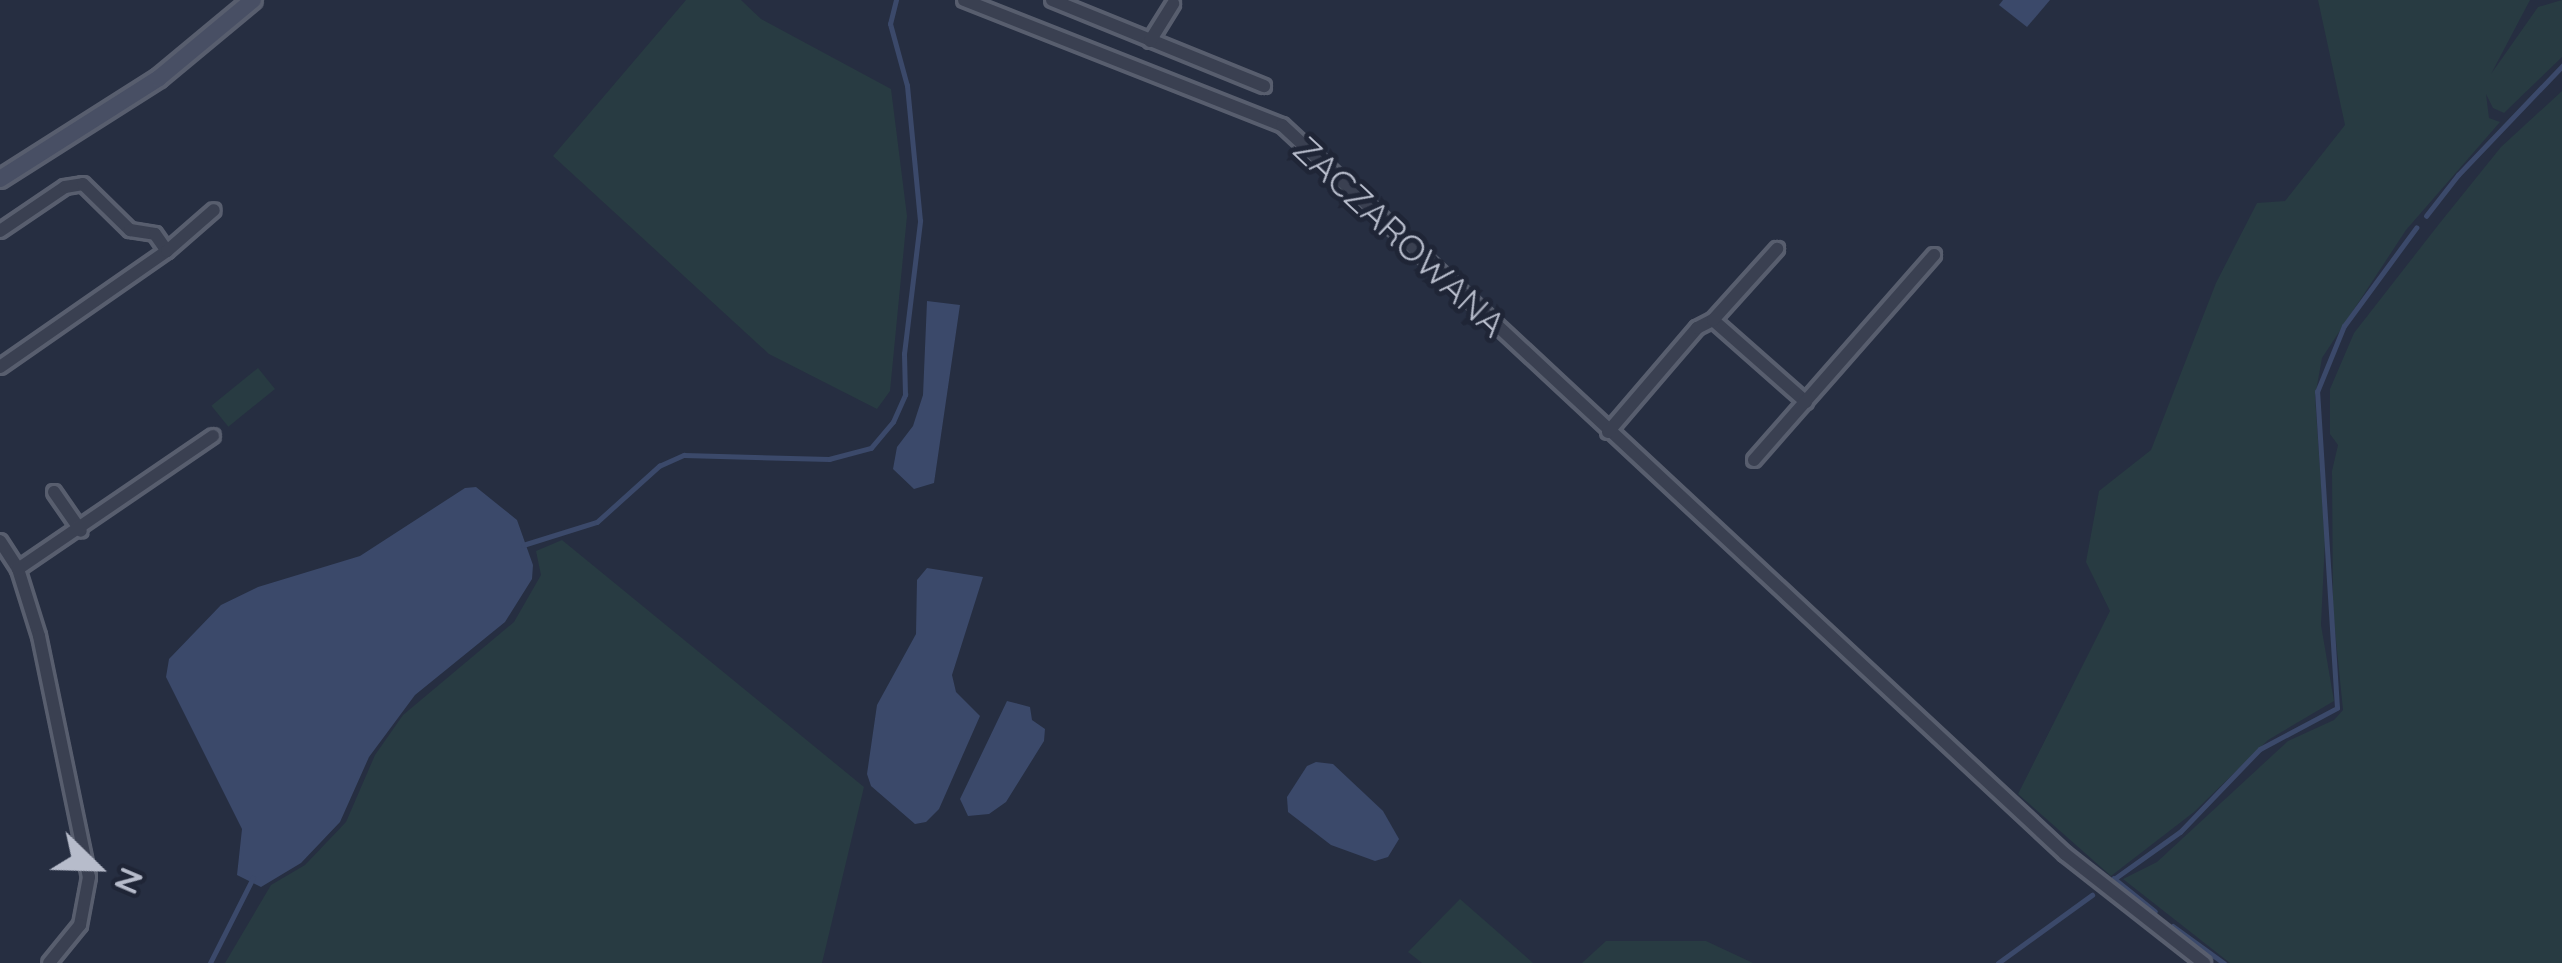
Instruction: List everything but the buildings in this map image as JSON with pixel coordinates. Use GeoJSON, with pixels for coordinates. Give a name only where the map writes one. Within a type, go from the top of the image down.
{"type":"FeatureCollection","features":[{"type":"Feature","properties":{"kind":"main road"},"geometry":{"type":"LineString","coordinates":[[0,179],[176,66],[254,0]]}},
{"type":"Feature","properties":{"kind":"street","name":"ZACZAROWANA"},"geometry":{"type":"LineString","coordinates":[[964,0],[1275,120],[2065,854],[2204,963]]}},
{"type":"Feature","properties":{"kind":"street"},"geometry":{"type":"LineString","coordinates":[[1052,0],[1264,86]]}},
{"type":"Feature","properties":{"kind":"street"},"geometry":{"type":"LineString","coordinates":[[1150,40],[1173,4]]}},
{"type":"Feature","properties":{"kind":"street"},"geometry":{"type":"LineString","coordinates":[[0,231],[65,188],[83,184],[130,230],[150,230],[167,251]]}},
{"type":"Feature","properties":{"kind":"street"},"geometry":{"type":"LineString","coordinates":[[0,368],[167,251],[214,210]]}},
{"type":"Feature","properties":{"kind":"street"},"geometry":{"type":"LineString","coordinates":[[1608,432],[1697,328],[1713,320],[1777,249]]}},
{"type":"Feature","properties":{"kind":"street"},"geometry":{"type":"LineString","coordinates":[[1754,460],[1934,255]]}},
{"type":"Feature","properties":{"kind":"street"},"geometry":{"type":"LineString","coordinates":[[1713,320],[1805,402]]}},
{"type":"Feature","properties":{"kind":"street"},"geometry":{"type":"LineString","coordinates":[[18,569],[81,531],[213,436]]}},
{"type":"Feature","properties":{"kind":"street"},"geometry":{"type":"LineString","coordinates":[[54,492],[81,531]]}},
{"type":"Feature","properties":{"kind":"street"},"geometry":{"type":"LineString","coordinates":[[0,541],[18,569],[39,636],[89,877],[80,925],[49,963]]}},
{"type":"Feature","properties":{"kind":"shaded area"},"geometry":{"type":"Polygon","coordinates":[[[686,0],[741,0],[761,19],[891,89],[907,216],[890,391],[877,409],[769,354],[553,156],[686,0]]]}},
{"type":"Feature","properties":{"kind":"shaded area"},"geometry":{"type":"Polygon","coordinates":[[[2318,0],[2530,0],[2491,74],[2538,7],[2562,0],[2562,57],[2504,113],[2493,108],[2486,94],[2489,118],[2500,122],[2406,230],[2322,358],[2315,397],[2325,540],[2321,625],[2334,701],[2268,740],[2194,812],[2111,876],[2018,794],[2110,611],[2086,562],[2099,491],[2151,450],[2216,283],[2257,203],[2285,201],[2345,125],[2318,0]]]}},
{"type":"Feature","properties":{"kind":"shaded area"},"geometry":{"type":"Polygon","coordinates":[[[2562,91],[2562,963],[2230,963],[2123,879],[2157,862],[2288,741],[2334,720],[2343,710],[2333,610],[2332,471],[2338,445],[2330,434],[2330,389],[2354,333],[2501,147],[2562,91]]]}},
{"type":"Feature","properties":{"kind":"shaded area"},"geometry":{"type":"Polygon","coordinates":[[[258,368],[275,389],[228,427],[211,406],[258,368]]]}},
{"type":"Feature","properties":{"kind":"shaded area"},"geometry":{"type":"Polygon","coordinates":[[[562,540],[864,787],[822,963],[225,963],[271,885],[305,865],[346,822],[375,755],[403,715],[514,622],[541,575],[536,551],[562,540]]]}},
{"type":"Feature","properties":{"kind":"shaded area"},"geometry":{"type":"Polygon","coordinates":[[[1460,899],[1533,963],[1422,963],[1408,952],[1460,899]]]}},
{"type":"Feature","properties":{"kind":"shaded area"},"geometry":{"type":"Polygon","coordinates":[[[1606,941],[1706,941],[1753,963],[1582,963],[1606,941]]]}},
{"type":"Feature","properties":{"kind":"water"},"geometry":{"type":"Polygon","coordinates":[[[2003,0],[2050,0],[2027,27],[1999,5],[2003,0]]]}},
{"type":"Feature","properties":{"kind":"water"},"geometry":{"type":"Polygon","coordinates":[[[927,301],[960,305],[934,483],[914,489],[893,469],[897,447],[913,426],[923,395],[927,301]]]}},
{"type":"Feature","properties":{"kind":"water"},"geometry":{"type":"Polygon","coordinates":[[[476,487],[517,520],[533,565],[532,579],[505,622],[415,695],[369,757],[340,822],[301,863],[261,887],[237,875],[242,829],[166,677],[169,659],[221,605],[258,587],[360,556],[465,488],[476,487]]]}},
{"type":"Feature","properties":{"kind":"water"},"geometry":{"type":"Polygon","coordinates":[[[927,568],[983,577],[952,675],[956,692],[980,716],[939,809],[926,822],[915,824],[871,786],[867,774],[877,705],[916,634],[917,580],[927,568]]]}},
{"type":"Feature","properties":{"kind":"water"},"geometry":{"type":"Polygon","coordinates":[[[1007,701],[1030,707],[1032,720],[1045,729],[1044,741],[1006,802],[989,814],[968,816],[960,799],[1007,701]]]}},
{"type":"Feature","properties":{"kind":"water"},"geometry":{"type":"Polygon","coordinates":[[[1333,764],[1383,811],[1399,839],[1388,857],[1375,861],[1331,845],[1288,812],[1287,797],[1307,766],[1333,764]]]}},
{"type":"Feature","properties":{"kind":"waterway"},"geometry":{"type":"LineString","coordinates":[[523,545],[597,522],[659,466],[684,455],[829,459],[871,448],[893,422],[905,395],[904,354],[920,221],[907,86],[890,24],[896,0]]}},
{"type":"Feature","properties":{"kind":"waterway"},"geometry":{"type":"LineString","coordinates":[[2426,216],[2458,175],[2562,66]]}},
{"type":"Feature","properties":{"kind":"waterway"},"geometry":{"type":"LineString","coordinates":[[2155,912],[2114,879],[2180,832],[2260,749],[2337,708],[2317,392],[2344,326],[2416,228]]}},
{"type":"Feature","properties":{"kind":"waterway"},"geometry":{"type":"LineString","coordinates":[[210,963],[253,878]]}},
{"type":"Feature","properties":{"kind":"waterway"},"geometry":{"type":"LineString","coordinates":[[1998,963],[2092,895]]}},
{"type":"Feature","properties":{"kind":"waterway"},"geometry":{"type":"LineString","coordinates":[[2173,926],[2224,963]]}}]}
